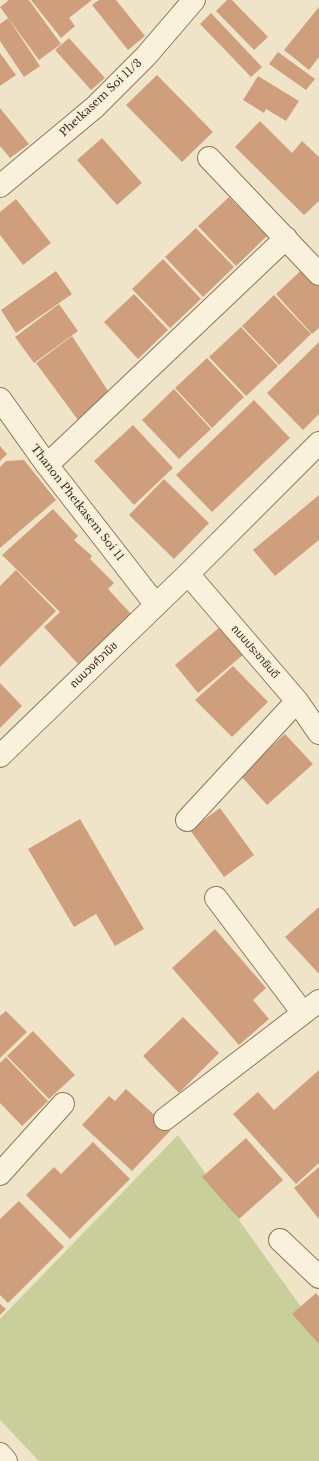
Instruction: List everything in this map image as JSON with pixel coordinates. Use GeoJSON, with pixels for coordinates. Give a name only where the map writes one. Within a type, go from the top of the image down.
{"type":"FeatureCollection","features":[{"type":"Feature","properties":{"kind":"street","name":"Phetkasem Soi 11/3"},"geometry":{"type":"LineString","coordinates":[[0,186],[95,107],[146,56],[194,0]]}},
{"type":"Feature","properties":{"kind":"street"},"geometry":{"type":"LineString","coordinates":[[210,158],[319,274]]}},
{"type":"Feature","properties":{"kind":"street"},"geometry":{"type":"LineString","coordinates":[[47,465],[286,238]]}},
{"type":"Feature","properties":{"kind":"street","name":"Thanon Phetkasem Soi 11"},"geometry":{"type":"LineString","coordinates":[[0,399],[47,465],[156,605]]}},
{"type":"Feature","properties":{"kind":"street","name":"ถนนวงศ์วานิช"},"geometry":{"type":"LineString","coordinates":[[0,756],[188,574],[319,443]]}},
{"type":"Feature","properties":{"kind":"street","name":"ถนนประชายินดี"},"geometry":{"type":"LineString","coordinates":[[188,574],[297,701],[319,733]]}},
{"type":"Feature","properties":{"kind":"street"},"geometry":{"type":"LineString","coordinates":[[187,820],[297,701]]}},
{"type":"Feature","properties":{"kind":"street"},"geometry":{"type":"LineString","coordinates":[[165,1119],[311,1007],[216,898]]}},
{"type":"Feature","properties":{"kind":"street"},"geometry":{"type":"LineString","coordinates":[[0,1174],[63,1104]]}},
{"type":"Feature","properties":{"kind":"street"},"geometry":{"type":"LineString","coordinates":[[280,1240],[319,1277]]}},
{"type":"Feature","properties":{"kind":"street"},"geometry":{"type":"LineString","coordinates":[[0,1454],[6,1461]]}},
{"type":"Feature","properties":{"kind":"green space"},"geometry":{"type":"Polygon","coordinates":[[[178,1135],[319,1332],[319,1461],[39,1461],[0,1420],[0,1319],[178,1135]]]}},
{"type":"Feature","properties":{"kind":"building"},"geometry":{"type":"Polygon","coordinates":[[[9,0],[29,0],[61,44],[39,60],[0,7],[9,0]]]}},
{"type":"Feature","properties":{"kind":"building"},"geometry":{"type":"Polygon","coordinates":[[[31,0],[92,0],[69,18],[75,26],[61,38],[31,0]]]}},
{"type":"Feature","properties":{"kind":"building"},"geometry":{"type":"Polygon","coordinates":[[[99,0],[116,0],[145,36],[128,50],[92,5],[99,0]]]}},
{"type":"Feature","properties":{"kind":"building"},"geometry":{"type":"Polygon","coordinates":[[[227,0],[232,0],[268,37],[254,50],[216,11],[227,0]]]}},
{"type":"Feature","properties":{"kind":"building"},"geometry":{"type":"Polygon","coordinates":[[[319,7],[319,57],[309,70],[284,50],[319,7]]]}},
{"type":"Feature","properties":{"kind":"building"},"geometry":{"type":"Polygon","coordinates":[[[211,13],[262,67],[251,77],[200,24],[211,13]]]}},
{"type":"Feature","properties":{"kind":"building"},"geometry":{"type":"Polygon","coordinates":[[[8,18],[40,66],[24,77],[0,41],[0,24],[8,18]]]}},
{"type":"Feature","properties":{"kind":"building"},"geometry":{"type":"Polygon","coordinates":[[[69,38],[105,78],[91,90],[55,50],[69,38]]]}},
{"type":"Feature","properties":{"kind":"building"},"geometry":{"type":"Polygon","coordinates":[[[278,52],[315,79],[306,90],[269,64],[278,52]]]}},
{"type":"Feature","properties":{"kind":"building"},"geometry":{"type":"Polygon","coordinates":[[[0,53],[16,75],[0,86],[0,53]]]}},
{"type":"Feature","properties":{"kind":"building"},"geometry":{"type":"Polygon","coordinates":[[[157,75],[213,132],[182,162],[126,105],[157,75]]]}},
{"type":"Feature","properties":{"kind":"building"},"geometry":{"type":"Polygon","coordinates":[[[258,76],[299,101],[286,121],[266,109],[264,113],[243,100],[258,76]]]}},
{"type":"Feature","properties":{"kind":"building"},"geometry":{"type":"Polygon","coordinates":[[[0,108],[29,144],[10,158],[0,146],[0,108]]]}},
{"type":"Feature","properties":{"kind":"building"},"geometry":{"type":"Polygon","coordinates":[[[260,121],[292,153],[302,141],[319,157],[319,201],[304,215],[235,147],[260,121]]]}},
{"type":"Feature","properties":{"kind":"building"},"geometry":{"type":"Polygon","coordinates":[[[102,138],[142,183],[117,205],[77,160],[102,138]]]}},
{"type":"Feature","properties":{"kind":"building"},"geometry":{"type":"Polygon","coordinates":[[[229,197],[267,236],[236,266],[198,226],[229,197]]]}},
{"type":"Feature","properties":{"kind":"building"},"geometry":{"type":"Polygon","coordinates":[[[16,199],[51,243],[23,265],[0,235],[0,212],[16,199]]]}},
{"type":"Feature","properties":{"kind":"building"},"geometry":{"type":"Polygon","coordinates":[[[196,228],[234,267],[203,297],[165,257],[196,228]]]}},
{"type":"Feature","properties":{"kind":"building"},"geometry":{"type":"Polygon","coordinates":[[[163,259],[201,299],[170,328],[132,289],[163,259]]]}},
{"type":"Feature","properties":{"kind":"building"},"geometry":{"type":"Polygon","coordinates":[[[308,264],[319,276],[319,328],[312,334],[276,294],[308,264]]]}},
{"type":"Feature","properties":{"kind":"building"},"geometry":{"type":"Polygon","coordinates":[[[56,271],[72,294],[16,333],[1,310],[56,271]]]}},
{"type":"Feature","properties":{"kind":"building"},"geometry":{"type":"Polygon","coordinates":[[[134,294],[168,330],[138,359],[104,322],[134,294]]]}},
{"type":"Feature","properties":{"kind":"building"},"geometry":{"type":"Polygon","coordinates":[[[274,295],[311,334],[279,365],[242,326],[274,295]]]}},
{"type":"Feature","properties":{"kind":"building"},"geometry":{"type":"Polygon","coordinates":[[[59,304],[78,331],[34,363],[15,337],[59,304]]]}},
{"type":"Feature","properties":{"kind":"building"},"geometry":{"type":"Polygon","coordinates":[[[241,327],[278,366],[246,396],[209,357],[241,327]]]}},
{"type":"Feature","properties":{"kind":"building"},"geometry":{"type":"Polygon","coordinates":[[[72,336],[112,397],[81,424],[36,363],[72,336]]]}},
{"type":"Feature","properties":{"kind":"building"},"geometry":{"type":"Polygon","coordinates":[[[319,342],[319,414],[303,430],[267,393],[319,342]]]}},
{"type":"Feature","properties":{"kind":"building"},"geometry":{"type":"Polygon","coordinates":[[[207,358],[244,397],[212,428],[175,388],[207,358]]]}},
{"type":"Feature","properties":{"kind":"building"},"geometry":{"type":"Polygon","coordinates":[[[174,389],[211,429],[179,459],[142,420],[174,389]]]}},
{"type":"Feature","properties":{"kind":"building"},"geometry":{"type":"Polygon","coordinates":[[[254,400],[290,438],[212,512],[176,475],[254,400]]]}},
{"type":"Feature","properties":{"kind":"building"},"geometry":{"type":"Polygon","coordinates":[[[133,425],[173,468],[134,505],[94,461],[133,425]]]}},
{"type":"Feature","properties":{"kind":"building"},"geometry":{"type":"Polygon","coordinates":[[[0,446],[7,454],[0,461],[0,446]]]}},
{"type":"Feature","properties":{"kind":"building"},"geometry":{"type":"Polygon","coordinates":[[[24,460],[56,500],[0,548],[0,467],[6,461],[24,460]]]}},
{"type":"Feature","properties":{"kind":"building"},"geometry":{"type":"Polygon","coordinates":[[[164,479],[209,523],[174,559],[129,515],[164,479]]]}},
{"type":"Feature","properties":{"kind":"building"},"geometry":{"type":"Polygon","coordinates":[[[319,495],[319,540],[275,576],[253,550],[319,495]]]}},
{"type":"Feature","properties":{"kind":"building"},"geometry":{"type":"Polygon","coordinates":[[[53,509],[78,536],[74,540],[92,556],[90,559],[114,583],[108,589],[132,615],[78,664],[44,627],[60,612],[2,555],[53,509]]]}},
{"type":"Feature","properties":{"kind":"building"},"geometry":{"type":"Polygon","coordinates":[[[16,570],[56,611],[0,667],[0,586],[16,570]]]}},
{"type":"Feature","properties":{"kind":"building"},"geometry":{"type":"Polygon","coordinates":[[[221,626],[244,654],[198,693],[175,665],[221,626]]]}},
{"type":"Feature","properties":{"kind":"building"},"geometry":{"type":"Polygon","coordinates":[[[233,666],[268,702],[232,737],[195,700],[233,666]]]}},
{"type":"Feature","properties":{"kind":"building"},"geometry":{"type":"Polygon","coordinates":[[[0,683],[22,706],[0,728],[0,683]]]}},
{"type":"Feature","properties":{"kind":"building"},"geometry":{"type":"Polygon","coordinates":[[[285,734],[313,764],[267,805],[240,775],[285,734]]]}},
{"type":"Feature","properties":{"kind":"building"},"geometry":{"type":"Polygon","coordinates":[[[220,808],[254,855],[224,877],[190,830],[220,808]]]}},
{"type":"Feature","properties":{"kind":"building"},"geometry":{"type":"Polygon","coordinates":[[[80,819],[144,929],[115,946],[96,914],[74,927],[28,849],[80,819]]]}},
{"type":"Feature","properties":{"kind":"building"},"geometry":{"type":"Polygon","coordinates":[[[319,907],[319,974],[285,937],[319,907]]]}},
{"type":"Feature","properties":{"kind":"building"},"geometry":{"type":"Polygon","coordinates":[[[215,929],[266,988],[253,1000],[269,1019],[239,1045],[172,968],[215,929]]]}},
{"type":"Feature","properties":{"kind":"building"},"geometry":{"type":"Polygon","coordinates":[[[6,1011],[27,1032],[0,1058],[0,1016],[6,1011]]]}},
{"type":"Feature","properties":{"kind":"building"},"geometry":{"type":"Polygon","coordinates":[[[183,1017],[219,1053],[179,1093],[143,1056],[183,1017]]]}},
{"type":"Feature","properties":{"kind":"building"},"geometry":{"type":"Polygon","coordinates":[[[33,1031],[75,1075],[49,1099],[7,1056],[33,1031]]]}},
{"type":"Feature","properties":{"kind":"building"},"geometry":{"type":"Polygon","coordinates":[[[6,1057],[48,1101],[22,1126],[0,1103],[0,1063],[6,1057]]]}},
{"type":"Feature","properties":{"kind":"building"},"geometry":{"type":"Polygon","coordinates":[[[319,1070],[319,1163],[296,1184],[233,1114],[258,1092],[274,1110],[319,1070]]]}},
{"type":"Feature","properties":{"kind":"building"},"geometry":{"type":"Polygon","coordinates":[[[126,1089],[171,1130],[132,1171],[82,1125],[109,1096],[115,1101],[126,1089]]]}},
{"type":"Feature","properties":{"kind":"building"},"geometry":{"type":"Polygon","coordinates":[[[246,1138],[283,1180],[239,1219],[202,1177],[246,1138]]]}},
{"type":"Feature","properties":{"kind":"building"},"geometry":{"type":"Polygon","coordinates":[[[93,1142],[130,1179],[70,1239],[26,1195],[54,1167],[61,1174],[93,1142]]]}},
{"type":"Feature","properties":{"kind":"building"},"geometry":{"type":"Polygon","coordinates":[[[319,1167],[319,1219],[294,1188],[319,1167]]]}},
{"type":"Feature","properties":{"kind":"building"},"geometry":{"type":"Polygon","coordinates":[[[19,1201],[64,1247],[8,1303],[0,1295],[0,1219],[19,1201]]]}},
{"type":"Feature","properties":{"kind":"building"},"geometry":{"type":"Polygon","coordinates":[[[316,1293],[319,1297],[319,1344],[292,1314],[316,1293]]]}},
{"type":"Feature","properties":{"kind":"building"},"geometry":{"type":"Polygon","coordinates":[[[0,1304],[6,1309],[0,1315],[0,1304]]]}}]}
